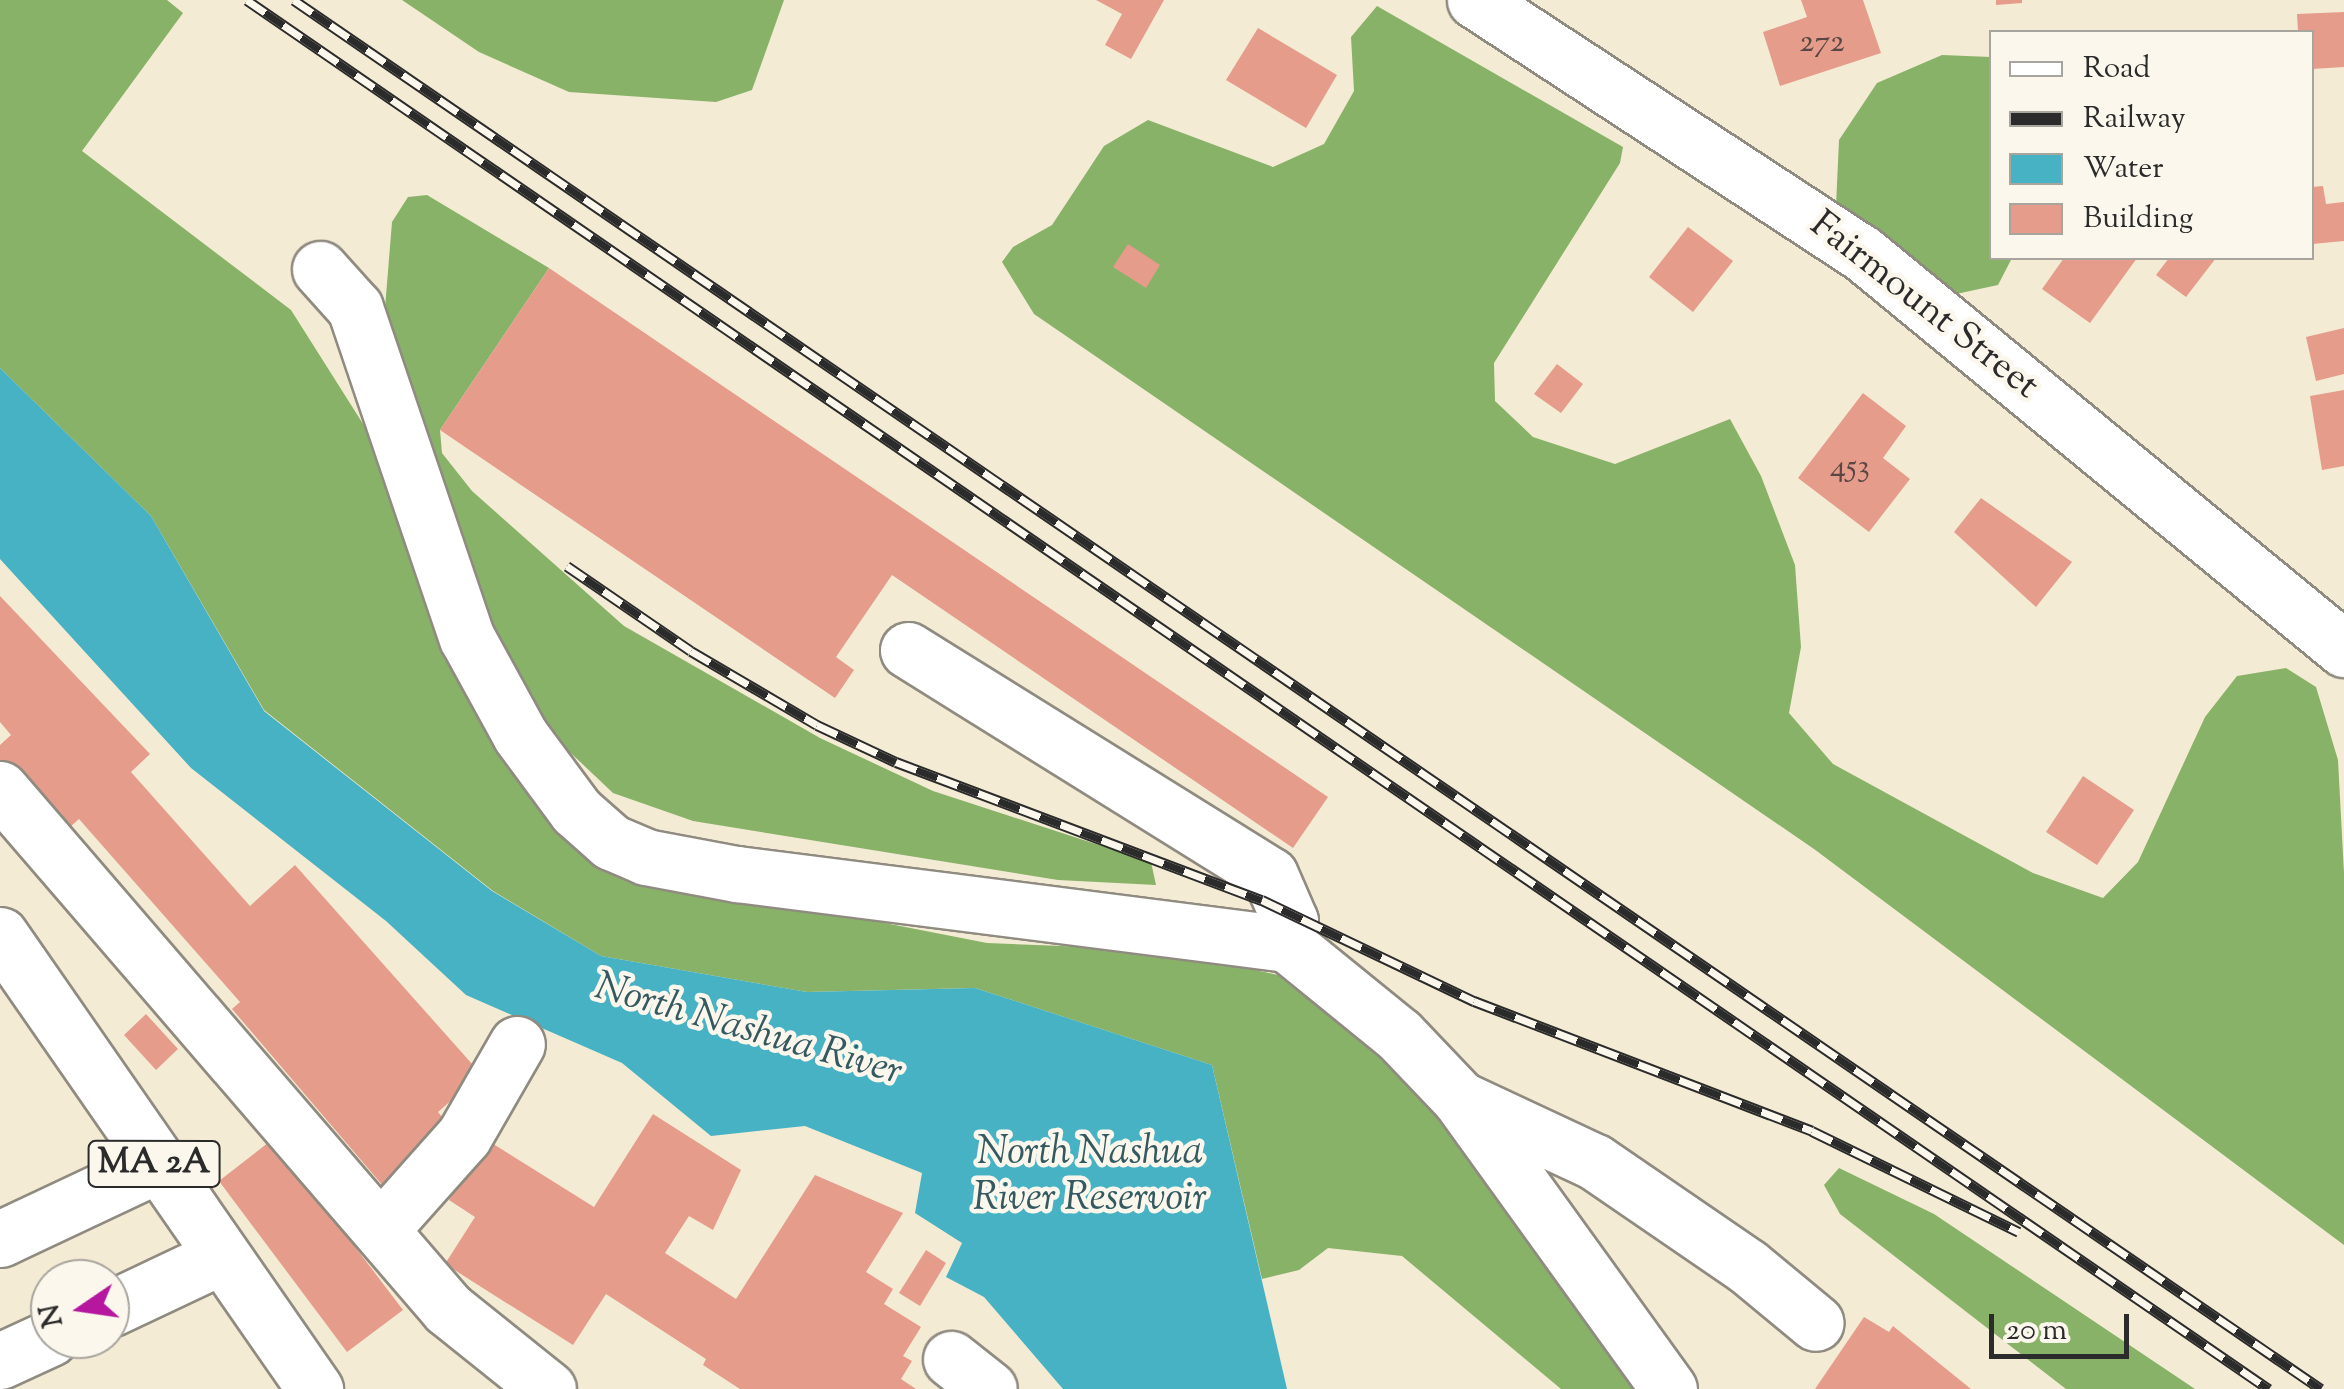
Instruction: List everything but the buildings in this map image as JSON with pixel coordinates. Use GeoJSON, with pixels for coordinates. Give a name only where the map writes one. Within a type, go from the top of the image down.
{"type":"FeatureCollection","features":[{"type":"Feature","properties":{"kind":"main road","name":"Fairmount Street"},"geometry":{"type":"LineString","coordinates":[[1475,0],[1862,253],[2344,650]]}},
{"type":"Feature","properties":{"kind":"main road"},"geometry":{"type":"LineString","coordinates":[[320,269],[355,308],[468,638],[520,736],[576,811],[611,842],[646,857],[737,874],[1287,944],[1400,1035],[1460,1098],[1668,1389]]}},
{"type":"Feature","properties":{"kind":"main road"},"geometry":{"type":"LineString","coordinates":[[908,650],[1270,876],[1290,921],[1287,944]]}},
{"type":"Feature","properties":{"kind":"main road"},"geometry":{"type":"LineString","coordinates":[[0,789],[448,1309],[548,1389]]}},
{"type":"Feature","properties":{"kind":"main road","name":"MA 2A"},"geometry":{"type":"LineString","coordinates":[[0,935],[220,1258],[316,1389]]}},
{"type":"Feature","properties":{"kind":"main road"},"geometry":{"type":"LineString","coordinates":[[382,1228],[464,1136],[516,1044]]}},
{"type":"Feature","properties":{"kind":"main road"},"geometry":{"type":"LineString","coordinates":[[1460,1098],[1595,1162],[1747,1266],[1816,1323]]}},
{"type":"Feature","properties":{"kind":"main road"},"geometry":{"type":"LineString","coordinates":[[0,1238],[156,1166]]}},
{"type":"Feature","properties":{"kind":"main road"},"geometry":{"type":"LineString","coordinates":[[130,1300],[220,1258]]}},
{"type":"Feature","properties":{"kind":"main road"},"geometry":{"type":"LineString","coordinates":[[0,1361],[30,1347]]}},
{"type":"Feature","properties":{"kind":"green space"},"geometry":{"type":"Polygon","coordinates":[[[0,0],[167,0],[183,13],[82,151],[291,310],[365,427],[441,618],[536,800],[700,887],[987,943],[1166,950],[1296,979],[1395,1058],[1641,1389],[1561,1389],[1402,1256],[1328,1248],[1299,1270],[1262,1279],[1212,1065],[975,988],[807,992],[601,956],[493,891],[264,710],[151,516],[0,368],[0,0]]]}},
{"type":"Feature","properties":{"kind":"green space"},"geometry":{"type":"Polygon","coordinates":[[[402,0],[784,0],[752,90],[716,102],[569,92],[479,52],[402,0]]]}},
{"type":"Feature","properties":{"kind":"green space"},"geometry":{"type":"Polygon","coordinates":[[[1377,6],[1623,147],[1620,163],[1494,363],[1495,401],[1533,437],[1615,464],[1730,419],[1761,476],[1795,565],[1801,647],[1789,713],[1833,764],[2033,873],[2103,898],[2138,862],[2205,717],[2237,676],[2286,668],[2316,687],[2338,760],[2344,873],[2344,1245],[1814,849],[1034,314],[1002,262],[1013,247],[1052,225],[1104,146],[1148,120],[1273,167],[1324,144],[1354,91],[1351,37],[1377,6]]]}},
{"type":"Feature","properties":{"kind":"green space"},"geometry":{"type":"Polygon","coordinates":[[[1942,55],[1989,57],[1989,260],[2011,260],[1998,285],[1956,294],[1836,206],[1839,140],[1877,83],[1942,55]]]}},
{"type":"Feature","properties":{"kind":"green space"},"geometry":{"type":"Polygon","coordinates":[[[427,195],[549,268],[440,430],[442,453],[472,491],[624,626],[820,738],[933,791],[1151,862],[1156,885],[1058,880],[693,821],[613,793],[557,740],[494,631],[393,353],[385,308],[392,222],[408,197],[427,195]]]}},
{"type":"Feature","properties":{"kind":"green space"},"geometry":{"type":"Polygon","coordinates":[[[1839,1168],[1934,1214],[2195,1389],[2066,1389],[1840,1214],[1824,1185],[1839,1168]]]}},
{"type":"Feature","properties":{"kind":"water"},"geometry":{"type":"Polygon","coordinates":[[[0,368],[151,516],[264,711],[492,891],[601,956],[807,992],[975,988],[1212,1065],[1287,1389],[1063,1389],[984,1297],[946,1277],[962,1243],[915,1213],[922,1173],[805,1126],[711,1136],[622,1063],[466,995],[386,921],[191,768],[0,559],[0,368]]]}},
{"type":"Feature","properties":{"kind":"railway"},"geometry":{"type":"LineString","coordinates":[[247,0],[2269,1389]]}},
{"type":"Feature","properties":{"kind":"railway"},"geometry":{"type":"LineString","coordinates":[[294,0],[2321,1389]]}},
{"type":"Feature","properties":{"kind":"railway"},"geometry":{"type":"LineString","coordinates":[[567,566],[691,651],[817,725],[896,762],[1262,900],[1474,1001],[1812,1131],[2019,1232]]}},
{"type":"Feature","properties":{"kind":"water label","name":"North Nashua River"},"geometry":{"type":"Point","coordinates":[748,1031]}},
{"type":"Feature","properties":{"kind":"water label","name":"North Nashua River Reservoir"},"geometry":{"type":"Point","coordinates":[1090,1177]}}]}
